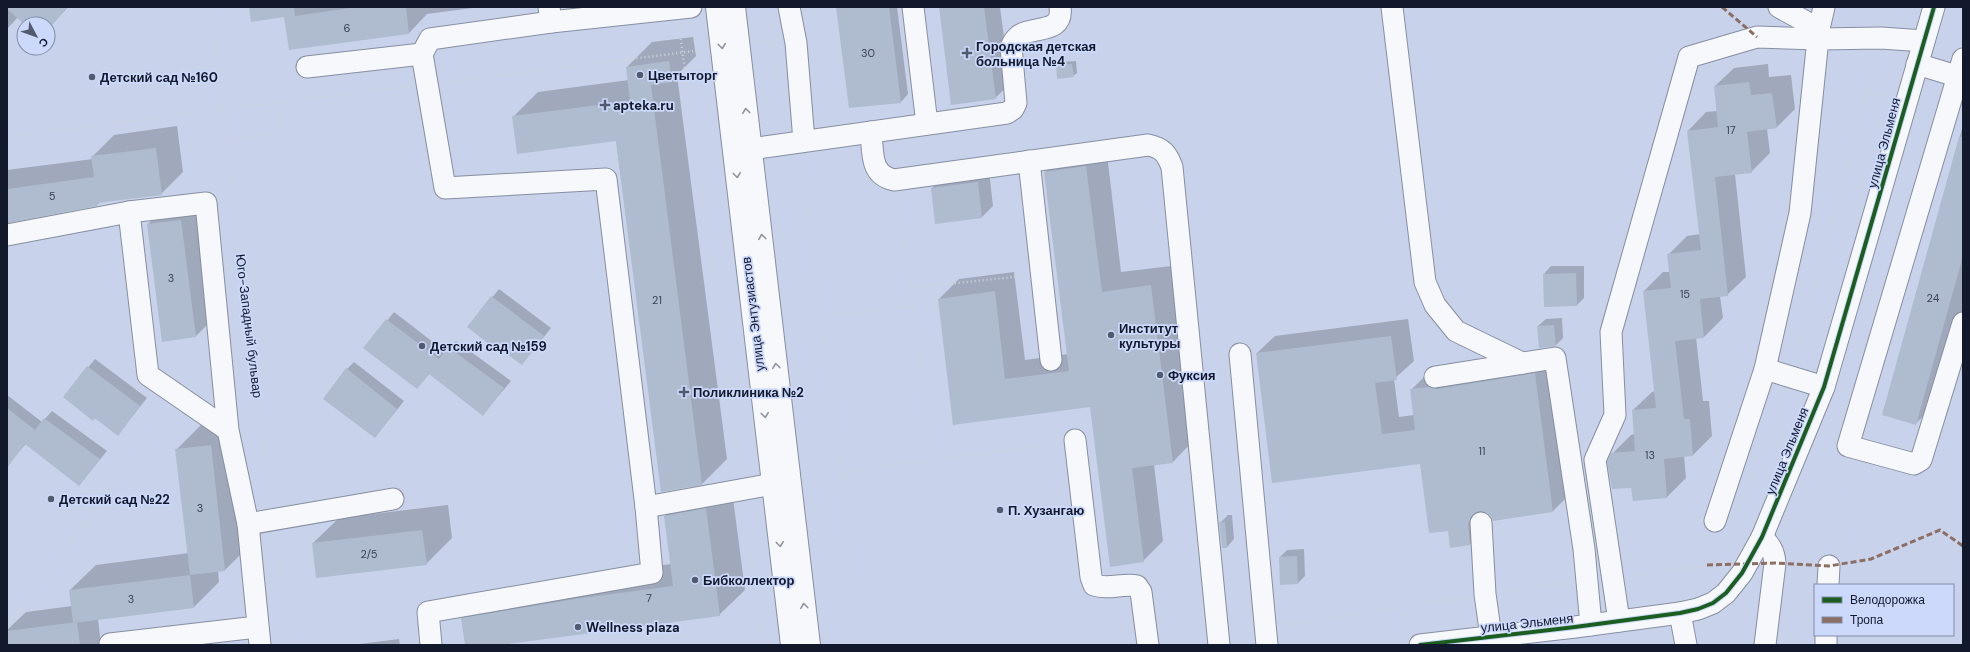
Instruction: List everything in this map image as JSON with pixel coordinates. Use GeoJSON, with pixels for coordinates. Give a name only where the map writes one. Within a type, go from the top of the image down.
{"type":"FeatureCollection","features":[{"type":"Feature","properties":{"kind":"main road","name":"улица Энтузиастов"},"geometry":{"type":"LineString","coordinates":[[718,7],[743,150]]}},
{"type":"Feature","properties":{"kind":"main road","name":"улица Энтузиастов"},"geometry":{"type":"LineString","coordinates":[[734,7],[743,150],[782,483],[808,645]]}},
{"type":"Feature","properties":{"kind":"main road","name":"улица Энтузиастов"},"geometry":{"type":"LineString","coordinates":[[782,483],[792,645]]}},
{"type":"Feature","properties":{"kind":"street"},"geometry":{"type":"LineString","coordinates":[[789,7],[796,43],[804,141]]}},
{"type":"Feature","properties":{"kind":"street"},"geometry":{"type":"LineString","coordinates":[[913,7],[927,124]]}},
{"type":"Feature","properties":{"kind":"street"},"geometry":{"type":"LineString","coordinates":[[743,150],[1007,113],[1013,109],[1016,103],[1011,47],[1015,40],[1022,34],[1047,29],[1057,22],[1061,12],[1060,7]]}},
{"type":"Feature","properties":{"kind":"street"},"geometry":{"type":"LineString","coordinates":[[1392,7],[1425,282],[1435,305],[1456,331],[1522,363]]}},
{"type":"Feature","properties":{"kind":"street"},"geometry":{"type":"LineString","coordinates":[[1779,7],[1818,34]]}},
{"type":"Feature","properties":{"kind":"street"},"geometry":{"type":"LineString","coordinates":[[1719,530],[1765,369],[1800,213],[1818,34],[1824,7]]}},
{"type":"Feature","properties":{"kind":"street","name":"улица Эльменя"},"geometry":{"type":"LineString","coordinates":[[1413,641],[1491,637],[1680,613],[1698,609],[1713,603],[1726,593],[1742,573],[1762,537],[1824,387],[1866,247],[1934,7]]}},
{"type":"Feature","properties":{"kind":"street"},"geometry":{"type":"LineString","coordinates":[[431,645],[428,612],[652,573],[646,507],[606,179],[445,188],[422,54],[430,39],[550,15],[681,8]]}},
{"type":"Feature","properties":{"kind":"street"},"geometry":{"type":"LineString","coordinates":[[1619,621],[1595,460],[1615,415],[1611,332],[1689,57],[1757,37],[1818,34],[1924,41]]}},
{"type":"Feature","properties":{"kind":"street"},"geometry":{"type":"LineString","coordinates":[[308,67],[422,54]]}},
{"type":"Feature","properties":{"kind":"street"},"geometry":{"type":"LineString","coordinates":[[1917,64],[1961,71],[1848,446],[1914,464],[1921,460],[1963,323]]}},
{"type":"Feature","properties":{"kind":"street"},"geometry":{"type":"LineString","coordinates":[[870,132],[875,165],[879,174],[885,178],[894,180],[1148,145],[1160,148],[1167,155],[1172,168],[1228,642]]}},
{"type":"Feature","properties":{"kind":"street"},"geometry":{"type":"LineString","coordinates":[[1029,161],[1050,360]]}},
{"type":"Feature","properties":{"kind":"street"},"geometry":{"type":"LineString","coordinates":[[7,235],[129,212],[206,203],[228,430],[248,524],[259,636],[110,644]]}},
{"type":"Feature","properties":{"kind":"street"},"geometry":{"type":"LineString","coordinates":[[129,212],[148,375],[228,430]]}},
{"type":"Feature","properties":{"kind":"street"},"geometry":{"type":"LineString","coordinates":[[1240,354],[1266,636]]}},
{"type":"Feature","properties":{"kind":"street"},"geometry":{"type":"LineString","coordinates":[[1435,377],[1555,358],[1584,548],[1591,625]]}},
{"type":"Feature","properties":{"kind":"street"},"geometry":{"type":"LineString","coordinates":[[1765,369],[1824,387]]}},
{"type":"Feature","properties":{"kind":"street"},"geometry":{"type":"LineString","coordinates":[[1075,440],[1091,577],[1094,585],[1101,587],[1137,586],[1141,592],[1148,645]]}},
{"type":"Feature","properties":{"kind":"street"},"geometry":{"type":"LineString","coordinates":[[646,507],[782,483]]}},
{"type":"Feature","properties":{"kind":"street"},"geometry":{"type":"LineString","coordinates":[[248,524],[394,499]]}},
{"type":"Feature","properties":{"kind":"street"},"geometry":{"type":"LineString","coordinates":[[1481,523],[1485,594],[1491,637]]}},
{"type":"Feature","properties":{"kind":"street"},"geometry":{"type":"LineString","coordinates":[[1762,537],[1770,544],[1775,554],[1765,645]]}},
{"type":"Feature","properties":{"kind":"street"},"geometry":{"type":"LineString","coordinates":[[1680,613],[1686,645]]}},
{"type":"Feature","properties":{"kind":"path"},"geometry":{"type":"LineString","coordinates":[[768,7],[781,107]]}},
{"type":"Feature","properties":{"kind":"path"},"geometry":{"type":"LineString","coordinates":[[1742,504],[1779,415],[1865,91],[1890,7]]}},
{"type":"Feature","properties":{"kind":"path"},"geometry":{"type":"LineString","coordinates":[[681,8],[683,52],[763,645]]}},
{"type":"Feature","properties":{"kind":"path"},"geometry":{"type":"LineString","coordinates":[[7,137],[706,50]]}},
{"type":"Feature","properties":{"kind":"path"},"geometry":{"type":"LineString","coordinates":[[1865,91],[1892,98]]}},
{"type":"Feature","properties":{"kind":"path"},"geometry":{"type":"LineString","coordinates":[[226,140],[280,133],[278,103]]}},
{"type":"Feature","properties":{"kind":"path"},"geometry":{"type":"LineString","coordinates":[[804,141],[802,161],[841,472],[859,645]]}},
{"type":"Feature","properties":{"kind":"path"},"geometry":{"type":"LineString","coordinates":[[894,180],[913,306],[933,460]]}},
{"type":"Feature","properties":{"kind":"path"},"geometry":{"type":"LineString","coordinates":[[910,288],[1041,274]]}},
{"type":"Feature","properties":{"kind":"path"},"geometry":{"type":"LineString","coordinates":[[822,317],[913,306]]}},
{"type":"Feature","properties":{"kind":"path"},"geometry":{"type":"LineString","coordinates":[[7,626],[181,399]]}},
{"type":"Feature","properties":{"kind":"path"},"geometry":{"type":"LineString","coordinates":[[841,472],[1075,440]]}},
{"type":"Feature","properties":{"kind":"path"},"geometry":{"type":"LineString","coordinates":[[1828,575],[1836,553],[1866,450]]}},
{"type":"Feature","properties":{"kind":"path"},"geometry":{"type":"LineString","coordinates":[[1613,578],[1707,565],[1719,530]]}},
{"type":"Feature","properties":{"kind":"path"},"geometry":{"type":"LineString","coordinates":[[1228,642],[1266,636],[1407,606],[1587,581]]}},
{"type":"Feature","properties":{"kind":"path"},"geometry":{"type":"LineString","coordinates":[[1407,606],[1413,641]]}},
{"type":"Feature","properties":{"kind":"building"},"geometry":{"type":"Polygon","coordinates":[[[7,7],[67,7],[56,20],[56,16],[16,17],[7,9],[7,7]]]}},
{"type":"Feature","properties":{"kind":"building"},"geometry":{"type":"Polygon","coordinates":[[[249,7],[294,7],[295,16],[357,7],[406,7],[409,34],[289,50],[284,17],[251,22],[249,7]]]}},
{"type":"Feature","properties":{"kind":"building"},"geometry":{"type":"Polygon","coordinates":[[[836,7],[889,7],[901,103],[849,108],[836,7]]]}},
{"type":"Feature","properties":{"kind":"building","name":"Городская детская больница №4"},"geometry":{"type":"Polygon","coordinates":[[[939,7],[984,7],[996,99],[951,105],[939,7]]]}},
{"type":"Feature","properties":{"kind":"building"},"geometry":{"type":"Polygon","coordinates":[[[669,61],[672,82],[651,85],[702,485],[661,492],[616,141],[517,154],[512,116],[630,101],[626,67],[669,61]]]}},
{"type":"Feature","properties":{"kind":"building"},"geometry":{"type":"Polygon","coordinates":[[[1072,64],[1074,77],[1057,79],[1056,65],[1072,64]]]}},
{"type":"Feature","properties":{"kind":"building"},"geometry":{"type":"Polygon","coordinates":[[[1749,82],[1751,95],[1772,93],[1777,128],[1747,132],[1752,173],[1715,177],[1728,296],[1700,299],[1704,338],[1675,341],[1684,419],[1690,419],[1693,456],[1664,459],[1667,498],[1633,501],[1631,488],[1612,489],[1607,462],[1611,453],[1635,451],[1632,410],[1656,408],[1643,291],[1671,288],[1667,254],[1701,250],[1687,131],[1718,127],[1714,86],[1749,82]]]}},
{"type":"Feature","properties":{"kind":"building"},"geometry":{"type":"Polygon","coordinates":[[[1959,137],[1963,137],[1963,256],[1916,425],[1882,415],[1959,137]]]}},
{"type":"Feature","properties":{"kind":"building"},"geometry":{"type":"Polygon","coordinates":[[[156,148],[162,195],[97,203],[97,206],[7,223],[7,189],[94,177],[91,156],[156,148]]]}},
{"type":"Feature","properties":{"kind":"building","name":"Институт культуры"},"geometry":{"type":"Polygon","coordinates":[[[1086,166],[1102,292],[1151,285],[1173,463],[1132,468],[1144,562],[1110,567],[1090,407],[953,425],[938,299],[995,291],[1005,379],[1069,371],[1044,172],[1086,166]]]}},
{"type":"Feature","properties":{"kind":"building"},"geometry":{"type":"Polygon","coordinates":[[[978,182],[982,218],[935,224],[931,188],[978,182]]]}},
{"type":"Feature","properties":{"kind":"building"},"geometry":{"type":"Polygon","coordinates":[[[181,220],[196,337],[162,342],[147,224],[181,220]]]}},
{"type":"Feature","properties":{"kind":"building"},"geometry":{"type":"Polygon","coordinates":[[[1576,273],[1577,306],[1544,307],[1543,274],[1576,273]]]}},
{"type":"Feature","properties":{"kind":"building"},"geometry":{"type":"Polygon","coordinates":[[[491,296],[544,336],[522,365],[499,348],[497,350],[467,327],[491,296]]]}},
{"type":"Feature","properties":{"kind":"building"},"geometry":{"type":"Polygon","coordinates":[[[386,319],[439,359],[448,347],[504,388],[483,416],[429,374],[417,389],[363,348],[386,319]]]}},
{"type":"Feature","properties":{"kind":"building"},"geometry":{"type":"Polygon","coordinates":[[[1554,325],[1556,346],[1539,348],[1537,326],[1554,325]]]}},
{"type":"Feature","properties":{"kind":"building"},"geometry":{"type":"Polygon","coordinates":[[[1391,336],[1397,380],[1375,383],[1382,434],[1415,430],[1410,389],[1429,387],[1437,389],[1535,373],[1553,512],[1493,521],[1491,516],[1486,512],[1480,511],[1471,517],[1468,524],[1470,545],[1450,548],[1448,531],[1429,533],[1420,464],[1272,483],[1256,353],[1391,336]]]}},
{"type":"Feature","properties":{"kind":"building"},"geometry":{"type":"Polygon","coordinates":[[[87,366],[140,406],[118,436],[95,418],[93,421],[63,397],[87,366]]]}},
{"type":"Feature","properties":{"kind":"building"},"geometry":{"type":"Polygon","coordinates":[[[346,368],[397,409],[375,438],[323,399],[346,368]]]}},
{"type":"Feature","properties":{"kind":"building"},"geometry":{"type":"Polygon","coordinates":[[[7,408],[35,430],[44,418],[100,459],[79,486],[25,444],[7,468],[7,408]]]}},
{"type":"Feature","properties":{"kind":"building"},"geometry":{"type":"Polygon","coordinates":[[[211,445],[225,571],[190,575],[175,449],[211,445]]]}},
{"type":"Feature","properties":{"kind":"building"},"geometry":{"type":"Polygon","coordinates":[[[706,508],[720,616],[501,645],[465,645],[461,618],[575,599],[673,586],[664,516],[706,508]]]}},
{"type":"Feature","properties":{"kind":"building"},"geometry":{"type":"Polygon","coordinates":[[[1219,522],[1225,522],[1227,548],[1222,548],[1219,522]]]}},
{"type":"Feature","properties":{"kind":"building"},"geometry":{"type":"Polygon","coordinates":[[[422,530],[427,565],[316,578],[312,543],[422,530]]]}},
{"type":"Feature","properties":{"kind":"building"},"geometry":{"type":"Polygon","coordinates":[[[1297,556],[1298,584],[1280,585],[1279,557],[1297,556]]]}},
{"type":"Feature","properties":{"kind":"building"},"geometry":{"type":"Polygon","coordinates":[[[190,575],[194,608],[73,623],[69,590],[190,575]]]}},
{"type":"Feature","properties":{"kind":"building"},"geometry":{"type":"Polygon","coordinates":[[[77,622],[80,645],[7,645],[7,631],[77,622]]]}},
{"type":"Feature","properties":{"kind":"marked path"},"geometry":{"type":"LineString","coordinates":[[1722,7],[1757,37]]}},
{"type":"Feature","properties":{"kind":"marked path"},"geometry":{"type":"LineString","coordinates":[[1707,565],[1775,563],[1829,566],[1871,559],[1940,530],[1963,546]]}},
{"type":"Feature","properties":{"kind":"cycle path"},"geometry":{"type":"LineString","coordinates":[[1420,645],[1680,613],[1698,609],[1713,603],[1726,593],[1742,573],[1762,537],[1824,387],[1934,7]]}},
{"type":"Feature","properties":{"kind":"place","name":"Городская детская больница №4"},"geometry":{"type":"Point","coordinates":[967,53]}},
{"type":"Feature","properties":{"kind":"place","name":"Цветыторг"},"geometry":{"type":"Point","coordinates":[640,75]}},
{"type":"Feature","properties":{"kind":"place","name":"Детский сад №160"},"geometry":{"type":"Point","coordinates":[92,77]}},
{"type":"Feature","properties":{"kind":"place","name":"apteka.ru"},"geometry":{"type":"Point","coordinates":[605,105]}},
{"type":"Feature","properties":{"kind":"place","name":"Институт культуры"},"geometry":{"type":"Point","coordinates":[1111,335]}},
{"type":"Feature","properties":{"kind":"place","name":"Детский сад №159"},"geometry":{"type":"Point","coordinates":[422,346]}},
{"type":"Feature","properties":{"kind":"place","name":"Фуксия"},"geometry":{"type":"Point","coordinates":[1160,375]}},
{"type":"Feature","properties":{"kind":"place","name":"Поликлиника №2"},"geometry":{"type":"Point","coordinates":[684,392]}},
{"type":"Feature","properties":{"kind":"place","name":"Детский сад №22"},"geometry":{"type":"Point","coordinates":[51,499]}},
{"type":"Feature","properties":{"kind":"place","name":"П. Хузангаю"},"geometry":{"type":"Point","coordinates":[1000,510]}},
{"type":"Feature","properties":{"kind":"place","name":"Бибколлектор"},"geometry":{"type":"Point","coordinates":[695,580]}},
{"type":"Feature","properties":{"kind":"place","name":"Wellness plaza"},"geometry":{"type":"Point","coordinates":[578,627]}}]}
